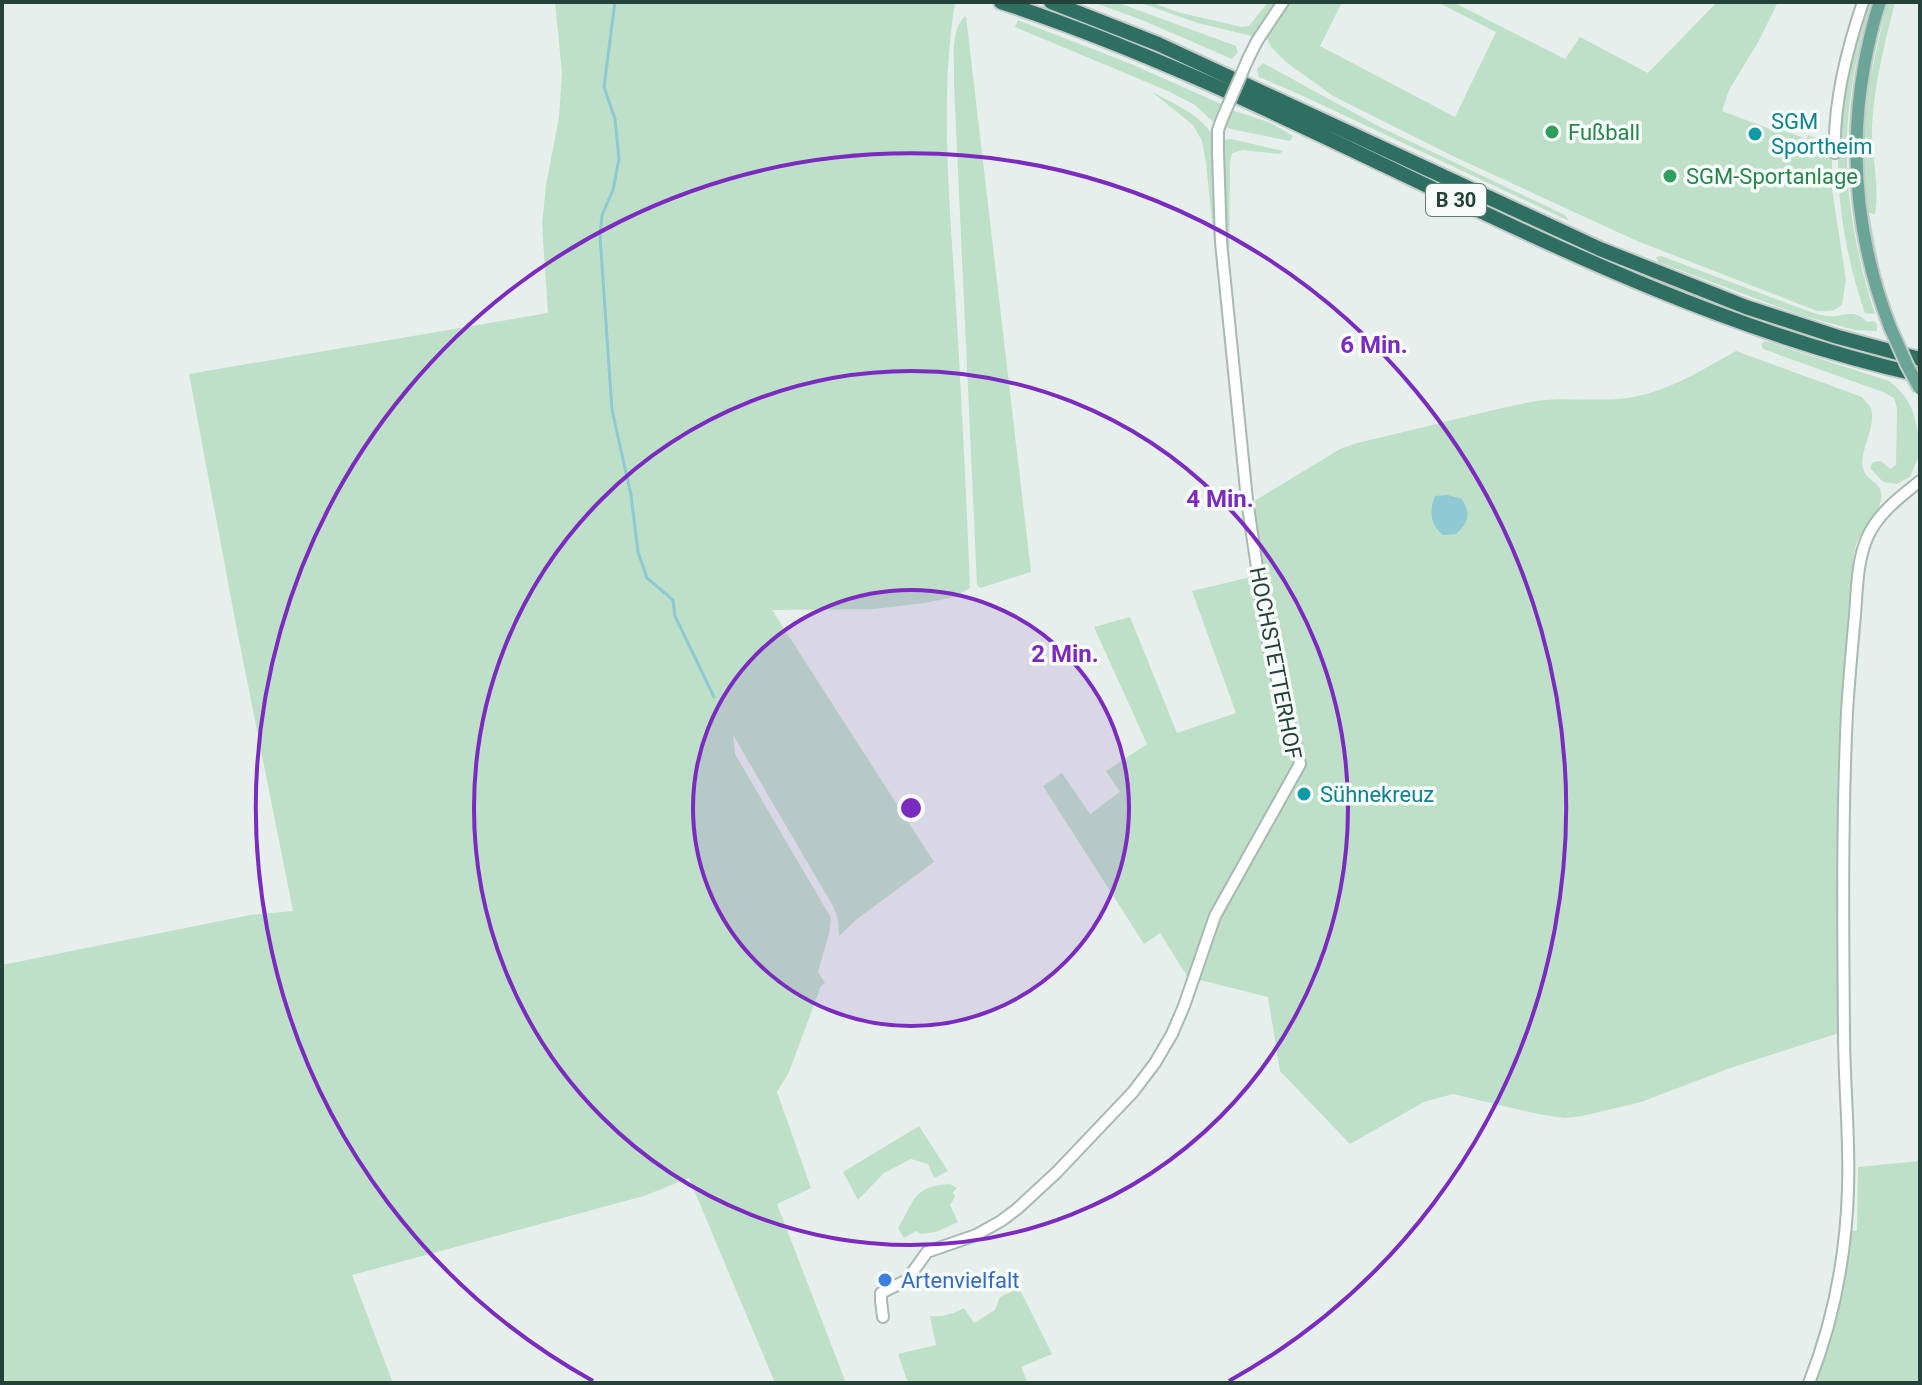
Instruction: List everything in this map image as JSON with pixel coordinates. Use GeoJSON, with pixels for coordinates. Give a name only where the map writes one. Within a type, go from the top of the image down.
{"type":"FeatureCollection","features":[{"type":"Feature","properties":{"kind":"highway","name":"B 30"},"geometry":{"type":"LineString","coordinates":[[1001,2],[1048,17],[1152,59],[1593,264],[1740,324],[1875,365],[1920,375]]}},
{"type":"Feature","properties":{"kind":"highway","name":"B 30"},"geometry":{"type":"LineString","coordinates":[[1051,2],[1172,50],[1600,249],[1746,307],[1838,337],[1920,359]]}},
{"type":"Feature","properties":{"kind":"main road"},"geometry":{"type":"LineString","coordinates":[[1880,2],[1869,39],[1857,114],[1858,197],[1863,236],[1878,294],[1920,389]]}},
{"type":"Feature","properties":{"kind":"street","name":"HOCHSTETTERHOF"},"geometry":{"type":"LineString","coordinates":[[883,1317],[881,1293],[907,1280],[927,1252],[976,1235],[1017,1209],[1110,1117],[1155,1063],[1184,1006],[1215,916],[1300,764],[1270,655],[1247,500],[1221,242],[1218,130],[1257,41],[1283,2]]}},
{"type":"Feature","properties":{"kind":"street"},"geometry":{"type":"LineString","coordinates":[[1835,153],[1839,97],[1850,42],[1863,2]]}},
{"type":"Feature","properties":{"kind":"street"},"geometry":{"type":"LineString","coordinates":[[1809,1383],[1829,1328],[1846,1226],[1848,1164],[1843,792],[1858,573],[1863,548],[1874,526],[1889,507],[1920,481]]}},
{"type":"Feature","properties":{"kind":"green space"},"geometry":{"type":"Polygon","coordinates":[[[555,2],[955,2],[950,37],[947,145],[970,588],[954,597],[874,609],[772,610],[934,862],[839,936],[834,908],[733,735],[735,754],[831,918],[818,972],[825,983],[821,986],[789,1072],[777,1092],[811,1188],[777,1204],[846,1383],[775,1383],[689,1178],[644,1196],[352,1275],[393,1383],[2,1383],[2,965],[250,915],[293,911],[189,374],[548,313],[542,224],[559,117],[562,73],[555,2]]]}},
{"type":"Feature","properties":{"kind":"green space"},"geometry":{"type":"Polygon","coordinates":[[[1092,2],[1116,2],[1236,46],[1238,52],[1232,59],[1092,2]]]}},
{"type":"Feature","properties":{"kind":"green space"},"geometry":{"type":"Polygon","coordinates":[[[1138,2],[1151,2],[1177,12],[1242,27],[1249,26],[1268,2],[1278,2],[1252,36],[1198,23],[1138,2]]]}},
{"type":"Feature","properties":{"kind":"green space"},"geometry":{"type":"Polygon","coordinates":[[[1287,2],[1342,2],[1320,46],[1455,117],[1496,32],[1437,2],[1453,2],[1565,59],[1580,37],[1648,73],[1717,2],[1778,2],[1729,90],[1722,111],[1778,132],[1780,129],[1807,139],[1808,135],[1832,145],[1832,189],[1846,280],[1842,304],[1834,310],[1817,311],[1637,241],[1457,158],[1333,96],[1286,62],[1271,47],[1267,38],[1287,2]]]}},
{"type":"Feature","properties":{"kind":"green space"},"geometry":{"type":"Polygon","coordinates":[[[1865,2],[1871,2],[1851,93],[1847,149],[1854,233],[1875,314],[1865,313],[1850,261],[1841,207],[1838,153],[1844,87],[1865,2]]]}},
{"type":"Feature","properties":{"kind":"green space"},"geometry":{"type":"Polygon","coordinates":[[[1887,2],[1895,2],[1875,95],[1872,137],[1876,203],[1875,214],[1869,213],[1892,320],[1872,258],[1862,147],[1869,84],[1887,2]]]}},
{"type":"Feature","properties":{"kind":"green space"},"geometry":{"type":"Polygon","coordinates":[[[966,16],[1031,572],[980,588],[977,585],[954,84],[955,38],[966,16]]]}},
{"type":"Feature","properties":{"kind":"green space"},"geometry":{"type":"Polygon","coordinates":[[[1018,20],[1131,64],[1221,104],[1213,122],[1195,105],[1168,91],[1015,27],[1018,20]]]}},
{"type":"Feature","properties":{"kind":"green space"},"geometry":{"type":"Polygon","coordinates":[[[1263,63],[1380,127],[1565,215],[1569,221],[1259,77],[1257,69],[1263,63]]]}},
{"type":"Feature","properties":{"kind":"green space"},"geometry":{"type":"Polygon","coordinates":[[[1152,92],[1192,114],[1211,133],[1218,280],[1202,141],[1193,125],[1152,92]]]}},
{"type":"Feature","properties":{"kind":"green space"},"geometry":{"type":"Polygon","coordinates":[[[1232,110],[1271,123],[1293,136],[1290,141],[1226,127],[1232,110]]]}},
{"type":"Feature","properties":{"kind":"green space"},"geometry":{"type":"Polygon","coordinates":[[[1224,140],[1283,151],[1279,154],[1243,150],[1232,153],[1227,268],[1220,146],[1224,140]]]}},
{"type":"Feature","properties":{"kind":"green space"},"geometry":{"type":"Polygon","coordinates":[[[1661,256],[1816,314],[1860,316],[1867,322],[1874,321],[1877,331],[1855,330],[1800,315],[1658,262],[1656,257],[1661,256]]]}},
{"type":"Feature","properties":{"kind":"green space"},"geometry":{"type":"Polygon","coordinates":[[[1765,341],[1889,381],[1897,388],[1909,403],[1919,437],[1920,453],[1910,477],[1897,484],[1883,482],[1870,468],[1873,462],[1881,461],[1890,469],[1896,465],[1897,408],[1894,398],[1763,349],[1761,344],[1765,341]]]}},
{"type":"Feature","properties":{"kind":"green space"},"geometry":{"type":"Polygon","coordinates":[[[1736,351],[1862,397],[1872,414],[1862,464],[1866,475],[1878,486],[1881,500],[1856,546],[1846,638],[1839,866],[1839,1033],[1733,1067],[1641,1102],[1582,1116],[1565,1118],[1538,1114],[1453,1094],[1424,1102],[1350,1144],[1280,1071],[1268,997],[1196,979],[1218,919],[1303,765],[1272,649],[1253,504],[1340,449],[1357,443],[1531,402],[1633,397],[1679,382],[1736,351]]]}},
{"type":"Feature","properties":{"kind":"green space"},"geometry":{"type":"Polygon","coordinates":[[[1255,576],[1296,758],[1292,772],[1211,919],[1190,981],[1160,933],[1144,944],[1043,786],[1062,773],[1090,814],[1120,792],[1106,771],[1147,744],[1094,627],[1130,617],[1177,733],[1236,713],[1192,591],[1255,576]]]}},
{"type":"Feature","properties":{"kind":"green space"},"geometry":{"type":"Polygon","coordinates":[[[919,1126],[948,1171],[934,1178],[928,1164],[911,1159],[884,1173],[858,1200],[843,1172],[919,1126]]]}},
{"type":"Feature","properties":{"kind":"green space"},"geometry":{"type":"Polygon","coordinates":[[[1920,1161],[1920,1383],[1813,1383],[1835,1322],[1849,1230],[1857,1231],[1858,1167],[1920,1161]]]}},
{"type":"Feature","properties":{"kind":"green space"},"geometry":{"type":"Polygon","coordinates":[[[950,1184],[957,1188],[950,1205],[958,1222],[936,1232],[921,1234],[916,1231],[904,1238],[898,1228],[916,1196],[929,1188],[950,1184]]]}},
{"type":"Feature","properties":{"kind":"green space"},"geometry":{"type":"Polygon","coordinates":[[[1019,1288],[1052,1354],[1021,1367],[1028,1383],[908,1383],[898,1354],[936,1345],[930,1316],[948,1315],[964,1308],[974,1323],[995,1310],[1000,1297],[1019,1288]]]}},
{"type":"Feature","properties":{"kind":"water"},"geometry":{"type":"Polygon","coordinates":[[[1435,496],[1462,499],[1467,518],[1456,534],[1443,535],[1433,522],[1432,507],[1435,496]]]}},
{"type":"Feature","properties":{"kind":"waterway"},"geometry":{"type":"LineString","coordinates":[[615,2],[604,87],[615,119],[619,159],[613,190],[602,215],[600,236],[612,410],[631,495],[638,552],[647,578],[673,600],[675,616],[714,697]]}},
{"type":"Feature","properties":{"kind":"place","name":"Fußball"},"geometry":{"type":"Point","coordinates":[1552,132]}},
{"type":"Feature","properties":{"kind":"place","name":"SGM Sportheim"},"geometry":{"type":"Point","coordinates":[1755,134]}},
{"type":"Feature","properties":{"kind":"place","name":"SGM-Sportanlage"},"geometry":{"type":"Point","coordinates":[1670,176]}},
{"type":"Feature","properties":{"kind":"place","name":"Sühnekreuz"},"geometry":{"type":"Point","coordinates":[1304,794]}},
{"type":"Feature","properties":{"kind":"place","name":"Artenvielfalt"},"geometry":{"type":"Point","coordinates":[885,1280]}}]}
